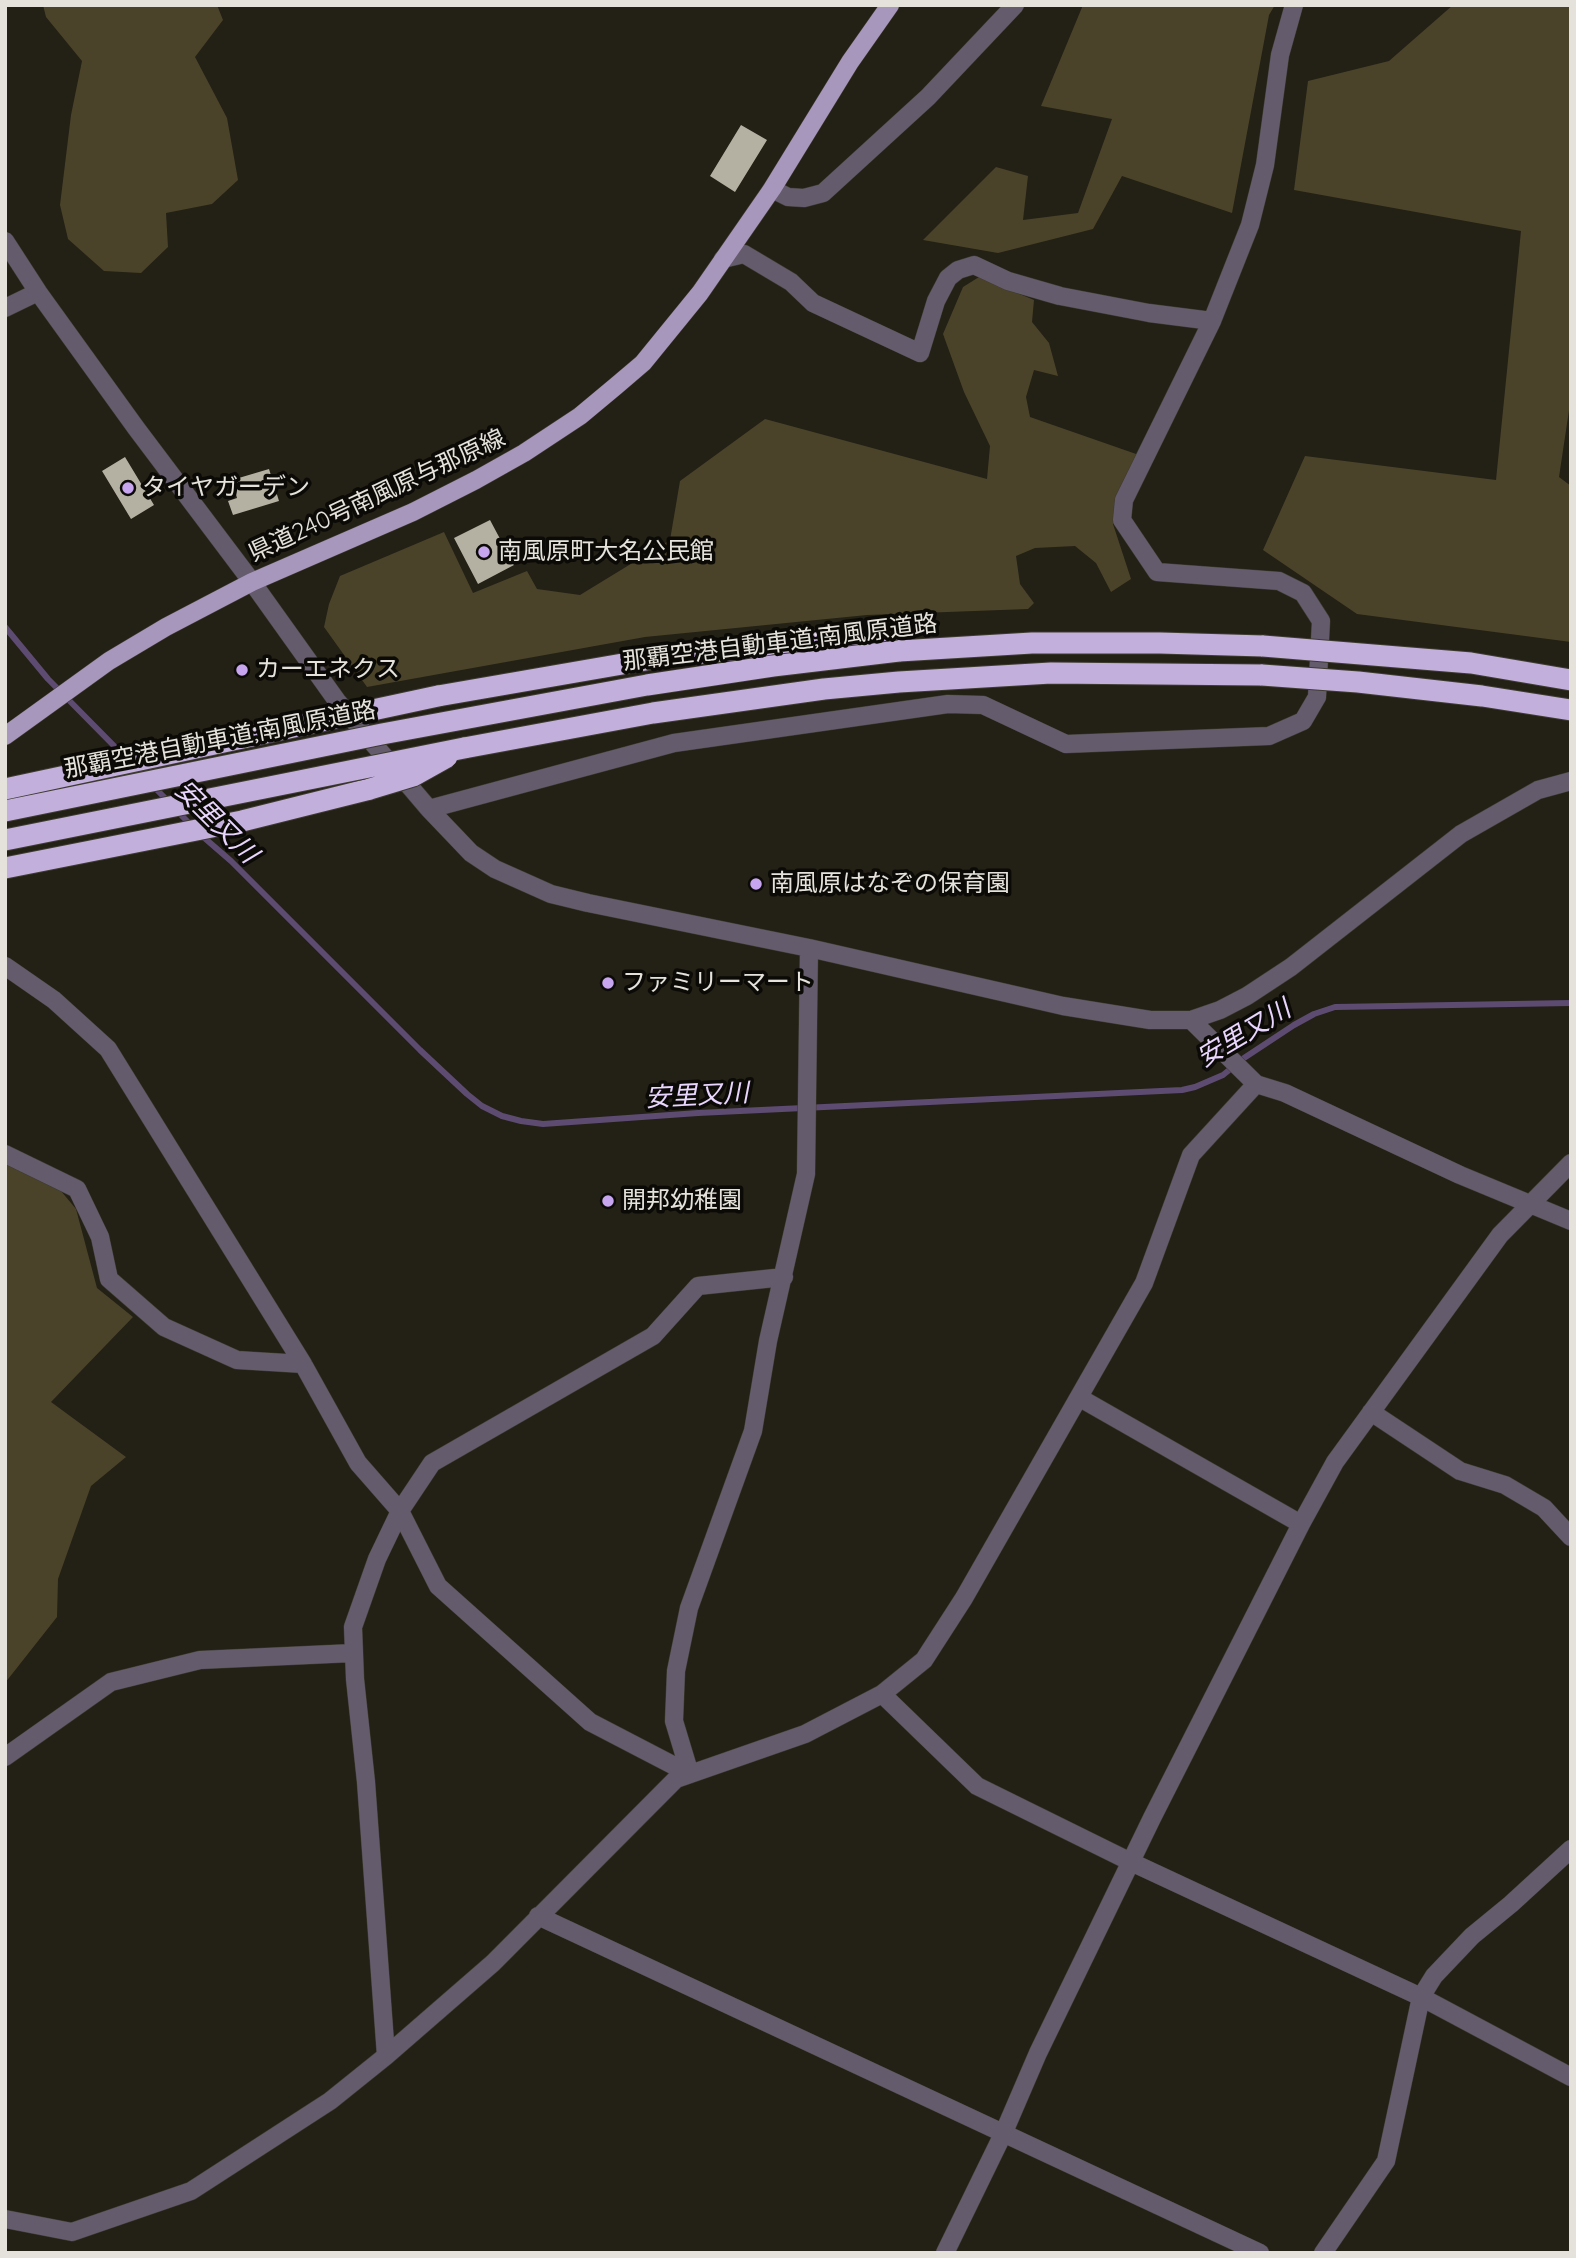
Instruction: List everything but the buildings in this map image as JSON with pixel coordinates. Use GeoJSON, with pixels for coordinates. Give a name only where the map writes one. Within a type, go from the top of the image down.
{"type":"FeatureCollection","features":[{"type":"Feature","properties":{"kind":"highway"},"geometry":{"type":"LineString","coordinates":[[5,789],[438,696],[657,658],[839,638],[899,651]]}},
{"type":"Feature","properties":{"kind":"highway","name":"那覇空港自動車道;南風原道路"},"geometry":{"type":"LineString","coordinates":[[5,811],[382,734],[647,685],[899,651],[1032,643],[1263,646],[1471,663],[1571,680]]}},
{"type":"Feature","properties":{"kind":"highway"},"geometry":{"type":"LineString","coordinates":[[5,840],[653,713],[824,689],[1051,673],[1262,675],[1359,681],[1571,710]]}},
{"type":"Feature","properties":{"kind":"highway"},"geometry":{"type":"LineString","coordinates":[[5,867],[326,802],[413,776],[464,748]]}},
{"type":"Feature","properties":{"kind":"main road","name":"県道240号南風原与那原線"},"geometry":{"type":"LineString","coordinates":[[5,736],[109,661],[166,627],[253,582],[413,512],[466,485],[524,453],[580,416],[643,363],[700,293],[772,188],[850,62],[890,5]]}},
{"type":"Feature","properties":{"kind":"street"},"geometry":{"type":"LineString","coordinates":[[772,188],[788,197],[804,198],[823,193],[928,97],[1015,5]]}},
{"type":"Feature","properties":{"kind":"street"},"geometry":{"type":"LineString","coordinates":[[429,809],[674,744],[948,704],[984,705],[1066,744],[1269,736],[1303,721],[1317,697],[1321,621],[1303,593],[1279,581],[1157,572],[1122,520],[1124,500],[1212,321],[1250,225],[1265,165],[1280,55],[1294,5]]}},
{"type":"Feature","properties":{"kind":"street"},"geometry":{"type":"LineString","coordinates":[[5,241],[38,292],[136,428],[253,582],[337,701],[429,809],[471,853],[495,869],[551,894],[809,948],[1063,1006],[1150,1020],[1191,1020],[1220,1010],[1247,996],[1291,967],[1461,834],[1538,790],[1571,781]]}},
{"type":"Feature","properties":{"kind":"street"},"geometry":{"type":"LineString","coordinates":[[723,259],[744,254],[791,282],[813,303],[920,353],[936,301],[948,278],[958,270],[974,265],[1009,281],[1060,296],[1149,313],[1212,321]]}},
{"type":"Feature","properties":{"kind":"street"},"geometry":{"type":"LineString","coordinates":[[5,308],[38,292]]}},
{"type":"Feature","properties":{"kind":"street"},"geometry":{"type":"LineString","coordinates":[[690,1774],[674,1721],[676,1671],[689,1608],[753,1431],[768,1341],[806,1174],[809,948]]}},
{"type":"Feature","properties":{"kind":"street"},"geometry":{"type":"LineString","coordinates":[[5,967],[54,1000],[108,1049],[303,1364],[358,1463],[400,1511],[438,1586],[590,1722],[690,1774]]}},
{"type":"Feature","properties":{"kind":"street"},"geometry":{"type":"LineString","coordinates":[[1191,1020],[1256,1084],[1286,1093],[1460,1175],[1571,1221]]}},
{"type":"Feature","properties":{"kind":"street"},"geometry":{"type":"LineString","coordinates":[[5,2219],[72,2232],[191,2191],[330,2101],[386,2056],[493,1963],[676,1779],[805,1734],[882,1694],[924,1660],[964,1598],[1144,1283],[1191,1155],[1256,1084]]}},
{"type":"Feature","properties":{"kind":"street"},"geometry":{"type":"LineString","coordinates":[[5,1154],[76,1189],[100,1237],[109,1279],[164,1328],[237,1360],[303,1364]]}},
{"type":"Feature","properties":{"kind":"street"},"geometry":{"type":"LineString","coordinates":[[945,2253],[1004,2132],[1038,2053],[1131,1863],[1301,1524],[1335,1462],[1500,1235],[1571,1163]]}},
{"type":"Feature","properties":{"kind":"street"},"geometry":{"type":"LineString","coordinates":[[386,2056],[353,1627],[377,1559],[400,1511],[432,1463],[653,1336],[698,1286],[784,1277]]}},
{"type":"Feature","properties":{"kind":"street"},"geometry":{"type":"LineString","coordinates":[[1080,1398],[1301,1524]]}},
{"type":"Feature","properties":{"kind":"street"},"geometry":{"type":"LineString","coordinates":[[1371,1412],[1461,1471],[1505,1485],[1544,1508],[1571,1538]]}},
{"type":"Feature","properties":{"kind":"street"},"geometry":{"type":"LineString","coordinates":[[5,1756],[111,1682],[200,1660],[353,1654]]}},
{"type":"Feature","properties":{"kind":"street"},"geometry":{"type":"LineString","coordinates":[[882,1694],[977,1786],[1131,1863],[1421,1997],[1571,2077]]}},
{"type":"Feature","properties":{"kind":"street"},"geometry":{"type":"LineString","coordinates":[[1323,2253],[1386,2161],[1421,1997],[1434,1976],[1472,1936],[1511,1905],[1571,1849]]}},
{"type":"Feature","properties":{"kind":"street"},"geometry":{"type":"LineString","coordinates":[[538,1916],[1260,2253]]}},
{"type":"Feature","properties":{"kind":"shaded area"},"geometry":{"type":"Polygon","coordinates":[[[43,5],[217,5],[223,20],[195,57],[227,118],[238,180],[212,204],[166,213],[168,247],[141,273],[104,271],[68,239],[60,205],[71,115],[82,61],[46,17],[43,5]]]}},
{"type":"Feature","properties":{"kind":"shaded area"},"geometry":{"type":"Polygon","coordinates":[[[1083,5],[1275,5],[1269,15],[1232,213],[1122,176],[1093,229],[998,253],[923,240],[996,167],[1028,176],[1023,220],[1078,213],[1112,119],[1041,106],[1083,5]]]}},
{"type":"Feature","properties":{"kind":"shaded area"},"geometry":{"type":"Polygon","coordinates":[[[1453,5],[1571,5],[1571,397],[1559,477],[1571,486],[1571,642],[1357,614],[1263,550],[1305,456],[1496,480],[1521,231],[1294,190],[1308,81],[1389,61],[1453,5]]]}},
{"type":"Feature","properties":{"kind":"shaded area"},"geometry":{"type":"Polygon","coordinates":[[[979,277],[1034,300],[1032,322],[1049,343],[1058,376],[1034,370],[1026,397],[1030,417],[1139,455],[1121,486],[1113,524],[1131,579],[1111,592],[1096,563],[1075,546],[1035,548],[1016,556],[1020,584],[1034,603],[1028,609],[867,615],[645,637],[367,687],[324,627],[329,604],[340,576],[444,532],[473,593],[527,571],[537,589],[580,595],[670,540],[680,481],[765,419],[987,479],[990,446],[964,392],[943,334],[963,287],[979,277]]]}},
{"type":"Feature","properties":{"kind":"shaded area"},"geometry":{"type":"Polygon","coordinates":[[[5,1163],[61,1191],[76,1209],[97,1288],[133,1317],[51,1402],[126,1457],[91,1486],[58,1579],[57,1617],[5,1683],[5,1163]]]}},
{"type":"Feature","properties":{"kind":"waterway","name":"安里又川"},"geometry":{"type":"LineString","coordinates":[[5,627],[48,679],[125,757]]}},
{"type":"Feature","properties":{"kind":"waterway","name":"安里又川"},"geometry":{"type":"LineString","coordinates":[[152,785],[169,802]]}},
{"type":"Feature","properties":{"kind":"waterway","name":"安里又川"},"geometry":{"type":"LineString","coordinates":[[176,810],[193,827]]}},
{"type":"Feature","properties":{"kind":"waterway","name":"安里又川"},"geometry":{"type":"LineString","coordinates":[[201,835],[231,861],[467,1094],[482,1106],[502,1116],[543,1124],[698,1113],[1182,1090],[1223,1075],[1294,1025],[1335,1007],[1571,1003]]}},
{"type":"Feature","properties":{"kind":"place","name":"タイヤガーデン"},"geometry":{"type":"Point","coordinates":[128,488]}},
{"type":"Feature","properties":{"kind":"place","name":"南風原町大名公民館"},"geometry":{"type":"Point","coordinates":[484,552]}},
{"type":"Feature","properties":{"kind":"place","name":"カーエネクス"},"geometry":{"type":"Point","coordinates":[242,670]}},
{"type":"Feature","properties":{"kind":"place","name":"南風原はなぞの保育園"},"geometry":{"type":"Point","coordinates":[756,884]}},
{"type":"Feature","properties":{"kind":"place","name":"ファミリーマート"},"geometry":{"type":"Point","coordinates":[608,983]}},
{"type":"Feature","properties":{"kind":"place","name":"開邦幼稚園"},"geometry":{"type":"Point","coordinates":[608,1201]}}]}
